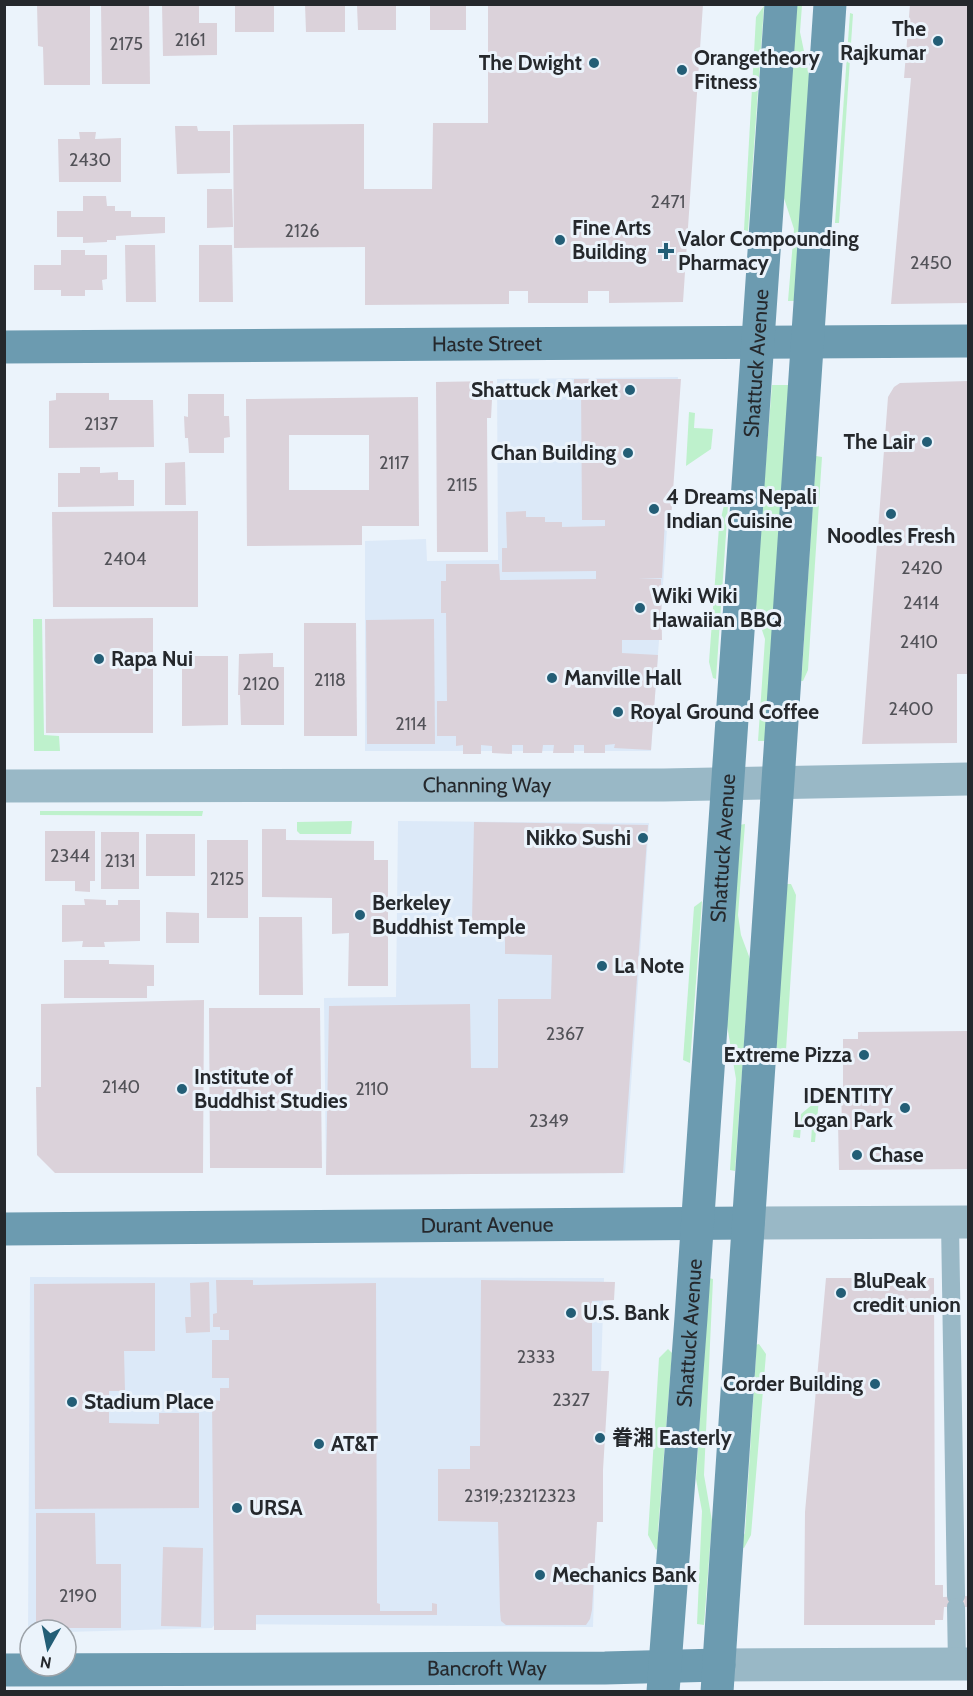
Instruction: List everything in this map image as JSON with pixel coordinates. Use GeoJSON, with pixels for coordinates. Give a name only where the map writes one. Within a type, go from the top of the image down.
{"type":"FeatureCollection","features":[{"type":"Feature","properties":{"kind":"main road","name":"Shattuck Avenue"},"geometry":{"type":"LineString","coordinates":[[665,1679],[781,4]]}},
{"type":"Feature","properties":{"kind":"main road"},"geometry":{"type":"LineString","coordinates":[[718,1678],[830,4]]}},
{"type":"Feature","properties":{"kind":"main road","name":"Haste Street"},"geometry":{"type":"LineString","coordinates":[[4,347],[969,342]]}},
{"type":"Feature","properties":{"kind":"main road","name":"Durant Avenue"},"geometry":{"type":"LineString","coordinates":[[4,1228],[748,1223]]}},
{"type":"Feature","properties":{"kind":"main road","name":"Bancroft Way"},"geometry":{"type":"LineString","coordinates":[[4,1670],[718,1678]]}},
{"type":"Feature","properties":{"kind":"street","name":"Channing Way"},"geometry":{"type":"LineString","coordinates":[[4,786],[664,785],[969,779]]}},
{"type":"Feature","properties":{"kind":"street","name":"Durant Avenue"},"geometry":{"type":"LineString","coordinates":[[748,1223],[959,1222]]}},
{"type":"Feature","properties":{"kind":"street","name":"Bancroft Way"},"geometry":{"type":"LineString","coordinates":[[718,1678],[963,1664]]}},
{"type":"Feature","properties":{"kind":"lane"},"geometry":{"type":"LineString","coordinates":[[959,1222],[956,1602],[963,1664]]}},
{"type":"Feature","properties":{"kind":"shaded area"},"geometry":{"type":"Polygon","coordinates":[[[678,377],[651,751],[365,751],[365,541],[426,539],[427,561],[498,560],[497,379],[678,377]]]}},
{"type":"Feature","properties":{"kind":"shaded area"},"geometry":{"type":"Polygon","coordinates":[[[398,821],[649,823],[625,1173],[326,1175],[324,998],[396,997],[398,821]]]}},
{"type":"Feature","properties":{"kind":"shaded area"},"geometry":{"type":"Polygon","coordinates":[[[30,1277],[604,1278],[593,1627],[215,1624],[212,1628],[78,1632],[78,1618],[28,1618],[30,1277]]]}},
{"type":"Feature","properties":{"kind":"green space"},"geometry":{"type":"Polygon","coordinates":[[[796,5],[802,5],[800,32],[811,85],[798,301],[788,301],[794,229],[783,195],[796,5]]]}},
{"type":"Feature","properties":{"kind":"green space"},"geometry":{"type":"Polygon","coordinates":[[[764,6],[748,231],[744,230],[756,17],[764,6]]]}},
{"type":"Feature","properties":{"kind":"green space"},"geometry":{"type":"Polygon","coordinates":[[[850,13],[853,14],[839,223],[835,223],[850,13]]]}},
{"type":"Feature","properties":{"kind":"green space"},"geometry":{"type":"Polygon","coordinates":[[[772,385],[791,385],[766,741],[758,741],[765,639],[755,599],[772,385]]]}},
{"type":"Feature","properties":{"kind":"green space"},"geometry":{"type":"Polygon","coordinates":[[[689,412],[695,413],[694,428],[713,429],[711,449],[686,466],[689,412]]]}},
{"type":"Feature","properties":{"kind":"green space"},"geometry":{"type":"Polygon","coordinates":[[[816,456],[822,457],[808,670],[803,681],[799,681],[802,671],[816,456]]]}},
{"type":"Feature","properties":{"kind":"green space"},"geometry":{"type":"Polygon","coordinates":[[[724,505],[728,505],[716,679],[713,678],[709,662],[719,527],[724,505]]]}},
{"type":"Feature","properties":{"kind":"green space"},"geometry":{"type":"Polygon","coordinates":[[[33,619],[42,619],[44,735],[59,736],[60,751],[34,751],[33,619]]]}},
{"type":"Feature","properties":{"kind":"green space"},"geometry":{"type":"Polygon","coordinates":[[[40,811],[203,811],[202,816],[40,815],[40,811]]]}},
{"type":"Feature","properties":{"kind":"green space"},"geometry":{"type":"Polygon","coordinates":[[[352,821],[351,834],[300,834],[297,831],[297,822],[352,821]]]}},
{"type":"Feature","properties":{"kind":"green space"},"geometry":{"type":"Polygon","coordinates":[[[745,824],[738,915],[741,935],[750,959],[735,1171],[730,1170],[736,1079],[727,1025],[739,825],[745,824]]]}},
{"type":"Feature","properties":{"kind":"green space"},"geometry":{"type":"Polygon","coordinates":[[[785,884],[791,884],[796,895],[786,1050],[781,1065],[776,1062],[785,884]]]}},
{"type":"Feature","properties":{"kind":"green space"},"geometry":{"type":"Polygon","coordinates":[[[702,901],[690,1063],[683,1060],[694,907],[702,901]]]}},
{"type":"Feature","properties":{"kind":"green space"},"geometry":{"type":"Polygon","coordinates":[[[819,1099],[815,1142],[811,1142],[812,1126],[801,1126],[800,1138],[793,1137],[795,1119],[819,1099]]]}},
{"type":"Feature","properties":{"kind":"green space"},"geometry":{"type":"Polygon","coordinates":[[[709,1278],[713,1279],[704,1475],[712,1521],[704,1625],[697,1624],[702,1511],[696,1479],[709,1278]]]}},
{"type":"Feature","properties":{"kind":"green space"},"geometry":{"type":"Polygon","coordinates":[[[759,1344],[766,1354],[751,1535],[744,1548],[738,1546],[745,1533],[755,1345],[759,1344]]]}},
{"type":"Feature","properties":{"kind":"green space"},"geometry":{"type":"Polygon","coordinates":[[[668,1349],[672,1353],[658,1531],[664,1541],[656,1550],[648,1535],[659,1358],[668,1349]]]}},
{"type":"Feature","properties":{"kind":"building"},"geometry":{"type":"Polygon","coordinates":[[[37,4],[90,4],[90,85],[44,85],[43,47],[38,46],[37,4]]]}},
{"type":"Feature","properties":{"kind":"building"},"geometry":{"type":"Polygon","coordinates":[[[101,4],[149,4],[150,84],[102,84],[101,4]]]}},
{"type":"Feature","properties":{"kind":"building"},"geometry":{"type":"Polygon","coordinates":[[[162,4],[199,4],[199,23],[217,23],[217,55],[163,56],[162,4]]]}},
{"type":"Feature","properties":{"kind":"building"},"geometry":{"type":"Polygon","coordinates":[[[305,4],[345,4],[345,32],[306,32],[305,4]]]}},
{"type":"Feature","properties":{"kind":"building"},"geometry":{"type":"Polygon","coordinates":[[[430,4],[466,4],[466,30],[430,30],[430,4]]]}},
{"type":"Feature","properties":{"kind":"building"},"geometry":{"type":"Polygon","coordinates":[[[488,4],[703,4],[683,302],[609,303],[609,291],[588,291],[588,303],[528,303],[528,291],[509,291],[509,304],[365,305],[365,247],[234,248],[233,125],[364,124],[364,189],[432,189],[433,123],[488,123],[488,4]]]}},
{"type":"Feature","properties":{"kind":"building"},"geometry":{"type":"Polygon","coordinates":[[[910,4],[968,4],[968,303],[891,304],[911,78],[904,78],[910,4]]]}},
{"type":"Feature","properties":{"kind":"building"},"geometry":{"type":"Polygon","coordinates":[[[235,5],[274,5],[274,32],[235,32],[235,5]]]}},
{"type":"Feature","properties":{"kind":"building"},"geometry":{"type":"Polygon","coordinates":[[[357,5],[396,5],[396,30],[358,30],[357,5]]]}},
{"type":"Feature","properties":{"kind":"building"},"geometry":{"type":"Polygon","coordinates":[[[175,126],[197,126],[198,131],[230,131],[230,173],[177,174],[175,126]]]}},
{"type":"Feature","properties":{"kind":"building"},"geometry":{"type":"Polygon","coordinates":[[[79,132],[96,132],[95,139],[121,138],[121,182],[59,182],[58,139],[80,139],[79,132]]]}},
{"type":"Feature","properties":{"kind":"building"},"geometry":{"type":"Polygon","coordinates":[[[207,189],[232,189],[233,227],[207,228],[207,189]]]}},
{"type":"Feature","properties":{"kind":"building"},"geometry":{"type":"Polygon","coordinates":[[[83,196],[106,196],[107,206],[115,206],[115,211],[131,211],[131,217],[165,217],[165,233],[116,236],[116,240],[107,240],[107,242],[83,243],[83,237],[57,237],[57,211],[83,211],[83,196]]]}},
{"type":"Feature","properties":{"kind":"building"},"geometry":{"type":"Polygon","coordinates":[[[125,245],[155,245],[156,302],[126,302],[125,245]]]}},
{"type":"Feature","properties":{"kind":"building"},"geometry":{"type":"Polygon","coordinates":[[[199,245],[232,245],[233,302],[199,302],[199,245]]]}},
{"type":"Feature","properties":{"kind":"building"},"geometry":{"type":"Polygon","coordinates":[[[61,250],[85,250],[85,255],[107,255],[107,279],[102,280],[103,290],[85,290],[85,296],[61,296],[61,290],[34,290],[34,265],[61,265],[61,250]]]}},
{"type":"Feature","properties":{"kind":"building","name":"Manville Hall"},"geometry":{"type":"Polygon","coordinates":[[[574,379],[681,379],[671,519],[665,518],[662,578],[638,578],[661,579],[662,640],[622,640],[622,653],[658,655],[651,750],[614,748],[615,744],[605,745],[605,753],[584,753],[584,745],[574,745],[574,753],[553,753],[554,745],[543,745],[542,753],[523,753],[523,745],[512,745],[512,754],[492,753],[492,746],[481,745],[481,754],[463,754],[463,745],[456,746],[456,736],[437,736],[437,701],[447,701],[446,613],[441,613],[441,581],[446,581],[446,564],[499,564],[500,580],[596,579],[596,571],[502,572],[502,548],[507,548],[506,512],[526,511],[526,517],[545,517],[545,522],[562,522],[562,527],[605,526],[605,520],[582,520],[581,388],[574,388],[574,379]]]}},
{"type":"Feature","properties":{"kind":"building"},"geometry":{"type":"Polygon","coordinates":[[[493,381],[491,418],[487,418],[488,552],[437,552],[436,382],[493,381]]]}},
{"type":"Feature","properties":{"kind":"building"},"geometry":{"type":"Polygon","coordinates":[[[968,381],[968,674],[957,674],[957,743],[862,744],[888,397],[894,387],[900,383],[968,381]]]}},
{"type":"Feature","properties":{"kind":"building"},"geometry":{"type":"Polygon","coordinates":[[[56,393],[109,393],[109,400],[153,400],[154,447],[49,448],[49,401],[56,400],[56,393]]]}},
{"type":"Feature","properties":{"kind":"building"},"geometry":{"type":"Polygon","coordinates":[[[188,394],[224,394],[224,416],[229,416],[230,437],[224,438],[224,453],[189,453],[188,438],[185,438],[184,416],[188,417],[188,394]]]}},
{"type":"Feature","properties":{"kind":"building"},"geometry":{"type":"Polygon","coordinates":[[[418,397],[419,526],[362,526],[362,545],[247,546],[246,399],[418,397]],[[289,435],[289,490],[369,490],[369,435],[289,435]]]}},
{"type":"Feature","properties":{"kind":"building"},"geometry":{"type":"Polygon","coordinates":[[[185,462],[186,505],[165,505],[165,463],[185,462]]]}},
{"type":"Feature","properties":{"kind":"building"},"geometry":{"type":"Polygon","coordinates":[[[80,467],[100,467],[100,473],[118,472],[118,480],[134,480],[134,506],[58,507],[58,473],[80,473],[80,467]]]}},
{"type":"Feature","properties":{"kind":"building"},"geometry":{"type":"Polygon","coordinates":[[[198,511],[198,607],[53,607],[52,512],[198,511]]]}},
{"type":"Feature","properties":{"kind":"building","name":"Rapa Nui"},"geometry":{"type":"Polygon","coordinates":[[[153,618],[153,733],[46,733],[45,619],[153,618]]]}},
{"type":"Feature","properties":{"kind":"building"},"geometry":{"type":"Polygon","coordinates":[[[434,619],[435,744],[367,744],[366,620],[434,619]]]}},
{"type":"Feature","properties":{"kind":"building"},"geometry":{"type":"Polygon","coordinates":[[[304,623],[356,623],[357,736],[304,736],[304,623]]]}},
{"type":"Feature","properties":{"kind":"building"},"geometry":{"type":"Polygon","coordinates":[[[273,653],[273,667],[284,667],[284,725],[241,725],[240,695],[238,695],[239,654],[273,653]]]}},
{"type":"Feature","properties":{"kind":"building"},"geometry":{"type":"Polygon","coordinates":[[[182,656],[228,656],[228,725],[182,726],[182,656]]]}},
{"type":"Feature","properties":{"kind":"building"},"geometry":{"type":"Polygon","coordinates":[[[474,822],[648,825],[623,1173],[326,1175],[329,1006],[470,1004],[471,1068],[498,1068],[498,999],[551,999],[552,955],[505,954],[505,923],[472,922],[474,822]]]}},
{"type":"Feature","properties":{"kind":"building","name":"Berkeley Buddhist Temple"},"geometry":{"type":"Polygon","coordinates":[[[262,829],[286,829],[286,840],[374,841],[374,860],[388,860],[388,986],[348,986],[349,933],[332,934],[332,898],[262,897],[262,829]]]}},
{"type":"Feature","properties":{"kind":"building"},"geometry":{"type":"Polygon","coordinates":[[[45,831],[95,831],[95,881],[90,881],[90,892],[75,891],[75,881],[45,881],[45,831]]]}},
{"type":"Feature","properties":{"kind":"building"},"geometry":{"type":"Polygon","coordinates":[[[101,832],[139,832],[139,889],[101,889],[101,832]]]}},
{"type":"Feature","properties":{"kind":"building"},"geometry":{"type":"Polygon","coordinates":[[[146,834],[195,834],[195,876],[146,876],[146,834]]]}},
{"type":"Feature","properties":{"kind":"building"},"geometry":{"type":"Polygon","coordinates":[[[207,840],[248,840],[248,918],[207,918],[207,840]]]}},
{"type":"Feature","properties":{"kind":"building"},"geometry":{"type":"Polygon","coordinates":[[[84,899],[106,900],[106,905],[118,905],[118,900],[140,900],[140,941],[104,942],[105,947],[82,947],[83,941],[62,942],[62,905],[85,905],[84,899]]]}},
{"type":"Feature","properties":{"kind":"building"},"geometry":{"type":"Polygon","coordinates":[[[166,912],[199,913],[199,943],[166,943],[166,912]]]}},
{"type":"Feature","properties":{"kind":"building"},"geometry":{"type":"Polygon","coordinates":[[[259,917],[302,917],[303,995],[259,995],[259,917]]]}},
{"type":"Feature","properties":{"kind":"building"},"geometry":{"type":"Polygon","coordinates":[[[64,960],[109,960],[109,964],[154,965],[154,986],[147,986],[147,998],[64,998],[64,960]]]}},
{"type":"Feature","properties":{"kind":"building"},"geometry":{"type":"Polygon","coordinates":[[[204,1000],[203,1173],[55,1173],[37,1155],[36,1087],[41,1087],[41,1004],[204,1000]]]}},
{"type":"Feature","properties":{"kind":"building"},"geometry":{"type":"Polygon","coordinates":[[[209,1008],[320,1008],[322,1168],[210,1168],[209,1008]]]}},
{"type":"Feature","properties":{"kind":"building","name":"IDENTITY Logan Park"},"geometry":{"type":"Polygon","coordinates":[[[968,1031],[968,1169],[839,1170],[838,1123],[842,1123],[843,1039],[858,1039],[858,1032],[968,1031]]]}},
{"type":"Feature","properties":{"kind":"building","name":"Corder Building"},"geometry":{"type":"Polygon","coordinates":[[[826,1278],[934,1278],[935,1585],[943,1585],[943,1597],[968,1596],[968,1607],[944,1607],[943,1620],[935,1620],[935,1625],[804,1625],[805,1512],[826,1278]]]}},
{"type":"Feature","properties":{"kind":"building","name":"AT&T"},"geometry":{"type":"Polygon","coordinates":[[[216,1280],[253,1280],[253,1285],[376,1283],[377,1603],[380,1604],[380,1611],[432,1611],[432,1603],[437,1604],[437,1615],[256,1615],[256,1630],[214,1630],[212,1400],[220,1401],[220,1388],[229,1388],[229,1378],[212,1378],[212,1340],[229,1340],[229,1330],[213,1327],[213,1314],[217,1313],[216,1280]]]}},
{"type":"Feature","properties":{"kind":"building"},"geometry":{"type":"Polygon","coordinates":[[[481,1280],[615,1282],[614,1300],[592,1301],[592,1371],[609,1371],[603,1470],[603,1522],[597,1522],[592,1610],[586,1625],[506,1625],[501,1621],[500,1611],[498,1522],[438,1521],[438,1469],[470,1469],[470,1446],[480,1446],[481,1280]]]}},
{"type":"Feature","properties":{"kind":"building"},"geometry":{"type":"Polygon","coordinates":[[[209,1282],[210,1332],[186,1333],[185,1317],[191,1317],[190,1283],[209,1282]]]}},
{"type":"Feature","properties":{"kind":"building","name":"Stadium Place"},"geometry":{"type":"Polygon","coordinates":[[[155,1283],[155,1351],[124,1351],[125,1391],[109,1391],[109,1423],[159,1424],[159,1413],[199,1413],[199,1508],[35,1509],[34,1284],[155,1283]]]}},
{"type":"Feature","properties":{"kind":"building"},"geometry":{"type":"Polygon","coordinates":[[[36,1513],[95,1513],[96,1564],[121,1564],[121,1628],[78,1628],[78,1618],[36,1618],[36,1513]]]}},
{"type":"Feature","properties":{"kind":"building"},"geometry":{"type":"Polygon","coordinates":[[[163,1547],[203,1548],[201,1627],[161,1626],[163,1547]]]}},
{"type":"Feature","properties":{"kind":"place","name":"The Rajkumar"},"geometry":{"type":"Point","coordinates":[938,41]}},
{"type":"Feature","properties":{"kind":"place","name":"The Dwight"},"geometry":{"type":"Point","coordinates":[594,63]}},
{"type":"Feature","properties":{"kind":"place","name":"Orangetheory Fitness"},"geometry":{"type":"Point","coordinates":[682,70]}},
{"type":"Feature","properties":{"kind":"place","name":"Fine Arts Building"},"geometry":{"type":"Point","coordinates":[560,240]}},
{"type":"Feature","properties":{"kind":"place","name":"Valor Compounding Pharmacy"},"geometry":{"type":"Point","coordinates":[666,251]}},
{"type":"Feature","properties":{"kind":"place","name":"Shattuck Market"},"geometry":{"type":"Point","coordinates":[630,390]}},
{"type":"Feature","properties":{"kind":"place","name":"The Lair"},"geometry":{"type":"Point","coordinates":[927,442]}},
{"type":"Feature","properties":{"kind":"place","name":"Chan Building"},"geometry":{"type":"Point","coordinates":[628,453]}},
{"type":"Feature","properties":{"kind":"place","name":"4 Dreams Nepali Indian Cuisine"},"geometry":{"type":"Point","coordinates":[654,509]}},
{"type":"Feature","properties":{"kind":"place","name":"Noodles Fresh"},"geometry":{"type":"Point","coordinates":[891,514]}},
{"type":"Feature","properties":{"kind":"place","name":"Wiki Wiki Hawaiian BBQ"},"geometry":{"type":"Point","coordinates":[640,608]}},
{"type":"Feature","properties":{"kind":"place","name":"Rapa Nui"},"geometry":{"type":"Point","coordinates":[99,659]}},
{"type":"Feature","properties":{"kind":"place","name":"Manville Hall"},"geometry":{"type":"Point","coordinates":[552,678]}},
{"type":"Feature","properties":{"kind":"place","name":"Royal Ground Coffee"},"geometry":{"type":"Point","coordinates":[618,712]}},
{"type":"Feature","properties":{"kind":"place","name":"Nikko Sushi"},"geometry":{"type":"Point","coordinates":[643,838]}},
{"type":"Feature","properties":{"kind":"place","name":"Berkeley Buddhist Temple"},"geometry":{"type":"Point","coordinates":[360,915]}},
{"type":"Feature","properties":{"kind":"place","name":"La Note"},"geometry":{"type":"Point","coordinates":[602,966]}},
{"type":"Feature","properties":{"kind":"place","name":"Extreme Pizza"},"geometry":{"type":"Point","coordinates":[864,1055]}},
{"type":"Feature","properties":{"kind":"place","name":"Institute of Buddhist Studies"},"geometry":{"type":"Point","coordinates":[182,1089]}},
{"type":"Feature","properties":{"kind":"place","name":"IDENTITY Logan Park"},"geometry":{"type":"Point","coordinates":[905,1108]}},
{"type":"Feature","properties":{"kind":"place","name":"Chase"},"geometry":{"type":"Point","coordinates":[857,1155]}},
{"type":"Feature","properties":{"kind":"place","name":"BluPeak credit union"},"geometry":{"type":"Point","coordinates":[841,1293]}},
{"type":"Feature","properties":{"kind":"place","name":"U.S. Bank"},"geometry":{"type":"Point","coordinates":[571,1313]}},
{"type":"Feature","properties":{"kind":"place","name":"Corder Building"},"geometry":{"type":"Point","coordinates":[875,1384]}},
{"type":"Feature","properties":{"kind":"place","name":"Stadium Place"},"geometry":{"type":"Point","coordinates":[72,1402]}},
{"type":"Feature","properties":{"kind":"place","name":"眷湘 Easterly"},"geometry":{"type":"Point","coordinates":[600,1438]}},
{"type":"Feature","properties":{"kind":"place","name":"AT&T"},"geometry":{"type":"Point","coordinates":[319,1444]}},
{"type":"Feature","properties":{"kind":"place","name":"URSA"},"geometry":{"type":"Point","coordinates":[237,1508]}},
{"type":"Feature","properties":{"kind":"place","name":"Mechanics Bank"},"geometry":{"type":"Point","coordinates":[540,1575]}}]}
